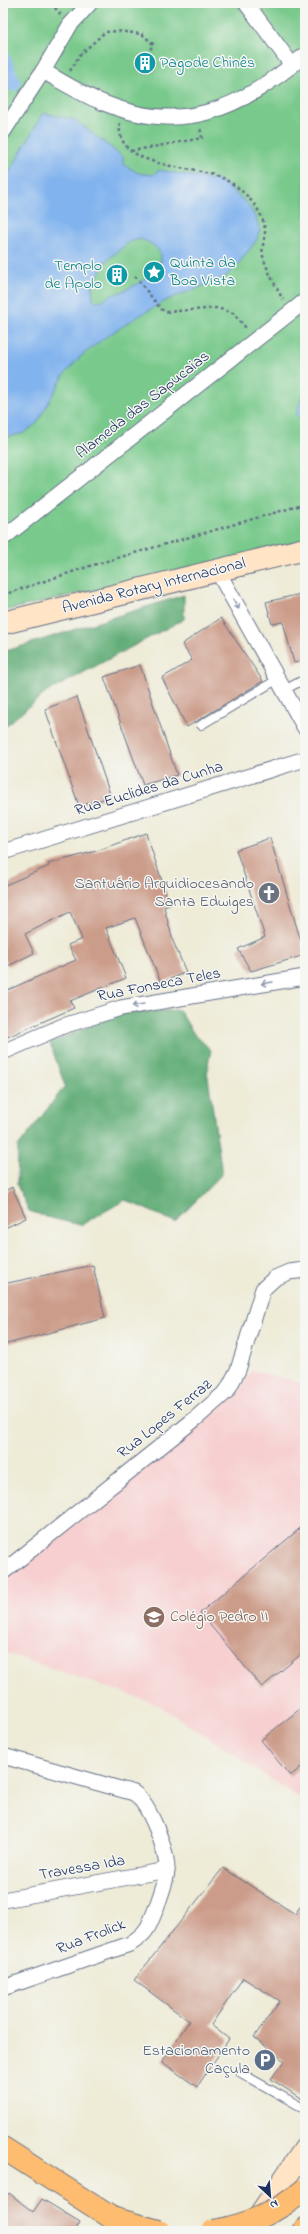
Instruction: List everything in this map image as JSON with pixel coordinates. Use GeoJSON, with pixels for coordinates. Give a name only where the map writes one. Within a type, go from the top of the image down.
{"type":"FeatureCollection","features":[{"type":"Feature","properties":{"kind":"highway"},"geometry":{"type":"LineString","coordinates":[[3,2148],[121,2227],[159,2231]]}},
{"type":"Feature","properties":{"kind":"highway"},"geometry":{"type":"LineString","coordinates":[[213,2231],[229,2228],[265,2215],[293,2200],[305,2189]]}},
{"type":"Feature","properties":{"kind":"main road","name":"Avenida Rotary Internacional"},"geometry":{"type":"LineString","coordinates":[[3,623],[305,549]]}},
{"type":"Feature","properties":{"kind":"main road"},"geometry":{"type":"LineString","coordinates":[[3,2136],[153,2231]]}},
{"type":"Feature","properties":{"kind":"main road"},"geometry":{"type":"LineString","coordinates":[[248,2231],[305,2149]]}},
{"type":"Feature","properties":{"kind":"main road"},"geometry":{"type":"LineString","coordinates":[[298,2231],[305,2226]]}},
{"type":"Feature","properties":{"kind":"street"},"geometry":{"type":"LineString","coordinates":[[3,132],[44,71],[70,25],[90,3]]}},
{"type":"Feature","properties":{"kind":"street"},"geometry":{"type":"LineString","coordinates":[[246,3],[292,65]]}},
{"type":"Feature","properties":{"kind":"street"},"geometry":{"type":"LineString","coordinates":[[44,71],[96,100],[121,110],[164,118],[198,116],[237,102],[292,65],[305,54]]}},
{"type":"Feature","properties":{"kind":"street","name":"Alameda das Sapucaias"},"geometry":{"type":"LineString","coordinates":[[3,538],[305,301]]}},
{"type":"Feature","properties":{"kind":"street"},"geometry":{"type":"LineString","coordinates":[[216,570],[305,728]]}},
{"type":"Feature","properties":{"kind":"street","name":"Rua Euclides da Cunha"},"geometry":{"type":"LineString","coordinates":[[3,852],[305,760]]}},
{"type":"Feature","properties":{"kind":"street","name":"Rua Fonseca Teles"},"geometry":{"type":"LineString","coordinates":[[3,1052],[63,1026],[121,1008],[305,977]]}},
{"type":"Feature","properties":{"kind":"street","name":"Rua Lopes Ferraz"},"geometry":{"type":"LineString","coordinates":[[3,1572],[190,1423],[227,1391],[238,1370],[263,1290],[275,1278],[289,1272],[305,1270]]}},
{"type":"Feature","properties":{"kind":"street","name":"Rua Frolick"},"geometry":{"type":"LineString","coordinates":[[3,1756],[134,1793],[141,1798],[148,1809],[163,1847],[167,1870],[166,1880],[147,1929],[138,1939],[130,1944],[3,1988]]}},
{"type":"Feature","properties":{"kind":"street","name":"Travessa Ida"},"geometry":{"type":"LineString","coordinates":[[3,1900],[167,1870]]}},
{"type":"Feature","properties":{"kind":"lane"},"geometry":{"type":"LineString","coordinates":[[201,725],[281,685],[305,679]]}},
{"type":"Feature","properties":{"kind":"lane"},"geometry":{"type":"LineString","coordinates":[[241,2073],[305,2109]]}},
{"type":"Feature","properties":{"kind":"path"},"geometry":{"type":"LineString","coordinates":[[69,85],[69,73],[80,55],[105,32],[117,31],[142,34],[153,44],[148,54]]}},
{"type":"Feature","properties":{"kind":"path"},"geometry":{"type":"LineString","coordinates":[[121,110],[119,129],[124,143],[131,151],[148,159],[224,179],[246,195],[263,223],[265,230],[263,255],[288,314]]}},
{"type":"Feature","properties":{"kind":"path"},"geometry":{"type":"LineString","coordinates":[[131,151],[202,138],[198,116]]}},
{"type":"Feature","properties":{"kind":"path"},"geometry":{"type":"LineString","coordinates":[[135,276],[161,309],[166,312],[218,308],[233,313],[257,339]]}},
{"type":"Feature","properties":{"kind":"path"},"geometry":{"type":"LineString","coordinates":[[3,595],[93,565],[305,504]]}},
{"type":"Feature","properties":{"kind":"shaded area","name":"Colégio Pedro II"},"geometry":{"type":"Polygon","coordinates":[[[251,1370],[305,1384],[305,1802],[159,1705],[3,1652],[3,1582],[240,1392],[251,1370]]]}},
{"type":"Feature","properties":{"kind":"green space","name":"Quinta da Boa Vista"},"geometry":{"type":"Polygon","coordinates":[[[3,3],[305,3],[305,541],[3,611],[3,3]]]}},
{"type":"Feature","properties":{"kind":"green space"},"geometry":{"type":"Polygon","coordinates":[[[184,595],[184,619],[47,692],[3,728],[3,652],[184,595]]]}},
{"type":"Feature","properties":{"kind":"green space"},"geometry":{"type":"Polygon","coordinates":[[[179,1010],[194,1034],[211,1050],[207,1070],[222,1174],[175,1222],[125,1200],[81,1225],[50,1218],[29,1211],[17,1185],[18,1147],[65,1086],[50,1043],[121,1013],[179,1010]]]}},
{"type":"Feature","properties":{"kind":"water"},"geometry":{"type":"Polygon","coordinates":[[[43,113],[75,120],[123,157],[123,164],[138,173],[153,175],[159,170],[220,181],[247,203],[256,218],[260,230],[256,241],[236,267],[225,277],[167,300],[104,338],[80,357],[64,375],[37,423],[24,433],[3,438],[3,184],[43,113]],[[141,239],[129,242],[106,261],[92,286],[93,299],[100,301],[121,292],[144,280],[154,272],[160,264],[161,255],[155,247],[141,239]]]}},
{"type":"Feature","properties":{"kind":"water"},"geometry":{"type":"Polygon","coordinates":[[[305,387],[305,430],[297,413],[305,387]]]}},
{"type":"Feature","properties":{"kind":"building","name":"Pagode Chinês"},"geometry":{"type":"Polygon","coordinates":[[[148,54],[155,62],[152,70],[142,72],[136,64],[139,56],[148,54]]]}},
{"type":"Feature","properties":{"kind":"building"},"geometry":{"type":"Polygon","coordinates":[[[305,593],[305,660],[294,663],[283,622],[272,624],[266,602],[305,593]]]}},
{"type":"Feature","properties":{"kind":"building"},"geometry":{"type":"Polygon","coordinates":[[[221,618],[263,681],[187,727],[162,678],[192,660],[182,644],[221,618]]]}},
{"type":"Feature","properties":{"kind":"building"},"geometry":{"type":"Polygon","coordinates":[[[140,665],[177,775],[143,785],[104,677],[140,665]]]}},
{"type":"Feature","properties":{"kind":"building"},"geometry":{"type":"Polygon","coordinates":[[[77,697],[111,797],[79,806],[45,709],[77,697]]]}},
{"type":"Feature","properties":{"kind":"building"},"geometry":{"type":"Polygon","coordinates":[[[146,833],[170,905],[164,907],[173,941],[186,972],[161,983],[135,918],[106,928],[126,978],[70,1001],[74,1008],[3,1039],[3,992],[76,960],[68,945],[82,939],[70,912],[25,934],[34,953],[8,966],[3,955],[3,886],[49,866],[48,864],[96,851],[146,833]]]}},
{"type":"Feature","properties":{"kind":"building","name":"Santuário Arquidiocesando Santa Edwiges"},"geometry":{"type":"Polygon","coordinates":[[[270,838],[305,955],[251,971],[238,949],[265,937],[236,850],[270,838]]]}},
{"type":"Feature","properties":{"kind":"building"},"geometry":{"type":"Polygon","coordinates":[[[12,1187],[26,1218],[3,1229],[3,1192],[12,1187]]]}},
{"type":"Feature","properties":{"kind":"building"},"geometry":{"type":"Polygon","coordinates":[[[93,1265],[105,1318],[3,1345],[3,1284],[93,1265]]]}},
{"type":"Feature","properties":{"kind":"building"},"geometry":{"type":"Polygon","coordinates":[[[305,1524],[305,1651],[262,1687],[200,1613],[305,1524]]]}},
{"type":"Feature","properties":{"kind":"building"},"geometry":{"type":"Polygon","coordinates":[[[305,1705],[305,1764],[290,1776],[261,1740],[305,1705]]]}},
{"type":"Feature","properties":{"kind":"building"},"geometry":{"type":"Polygon","coordinates":[[[223,1868],[295,1914],[305,1900],[305,2101],[271,2079],[284,2061],[254,2037],[280,2001],[243,1978],[211,2025],[229,2039],[197,2087],[162,2062],[189,2021],[134,1980],[223,1868]]]}},
{"type":"Feature","properties":{"kind":"building"},"geometry":{"type":"Polygon","coordinates":[[[9,2193],[33,2212],[42,2199],[80,2222],[75,2231],[3,2231],[3,2203],[9,2193]]]}},
{"type":"Feature","properties":{"kind":"waterway"},"geometry":{"type":"LineString","coordinates":[[3,60],[13,83]]}},
{"type":"Feature","properties":{"kind":"place","name":"Pagode Chinês"},"geometry":{"type":"Point","coordinates":[145,63]}},
{"type":"Feature","properties":{"kind":"place","name":"Quinta da Boa Vista"},"geometry":{"type":"Point","coordinates":[154,272]}},
{"type":"Feature","properties":{"kind":"place","name":"Templo de Apolo"},"geometry":{"type":"Point","coordinates":[117,275]}},
{"type":"Feature","properties":{"kind":"place","name":"Santuário Arquidiocesando Santa Edwiges"},"geometry":{"type":"Point","coordinates":[269,893]}},
{"type":"Feature","properties":{"kind":"place","name":"Colégio Pedro II"},"geometry":{"type":"Point","coordinates":[154,1617]}},
{"type":"Feature","properties":{"kind":"place","name":"Estacionamento Caçula"},"geometry":{"type":"Point","coordinates":[265,2060]}}]}
